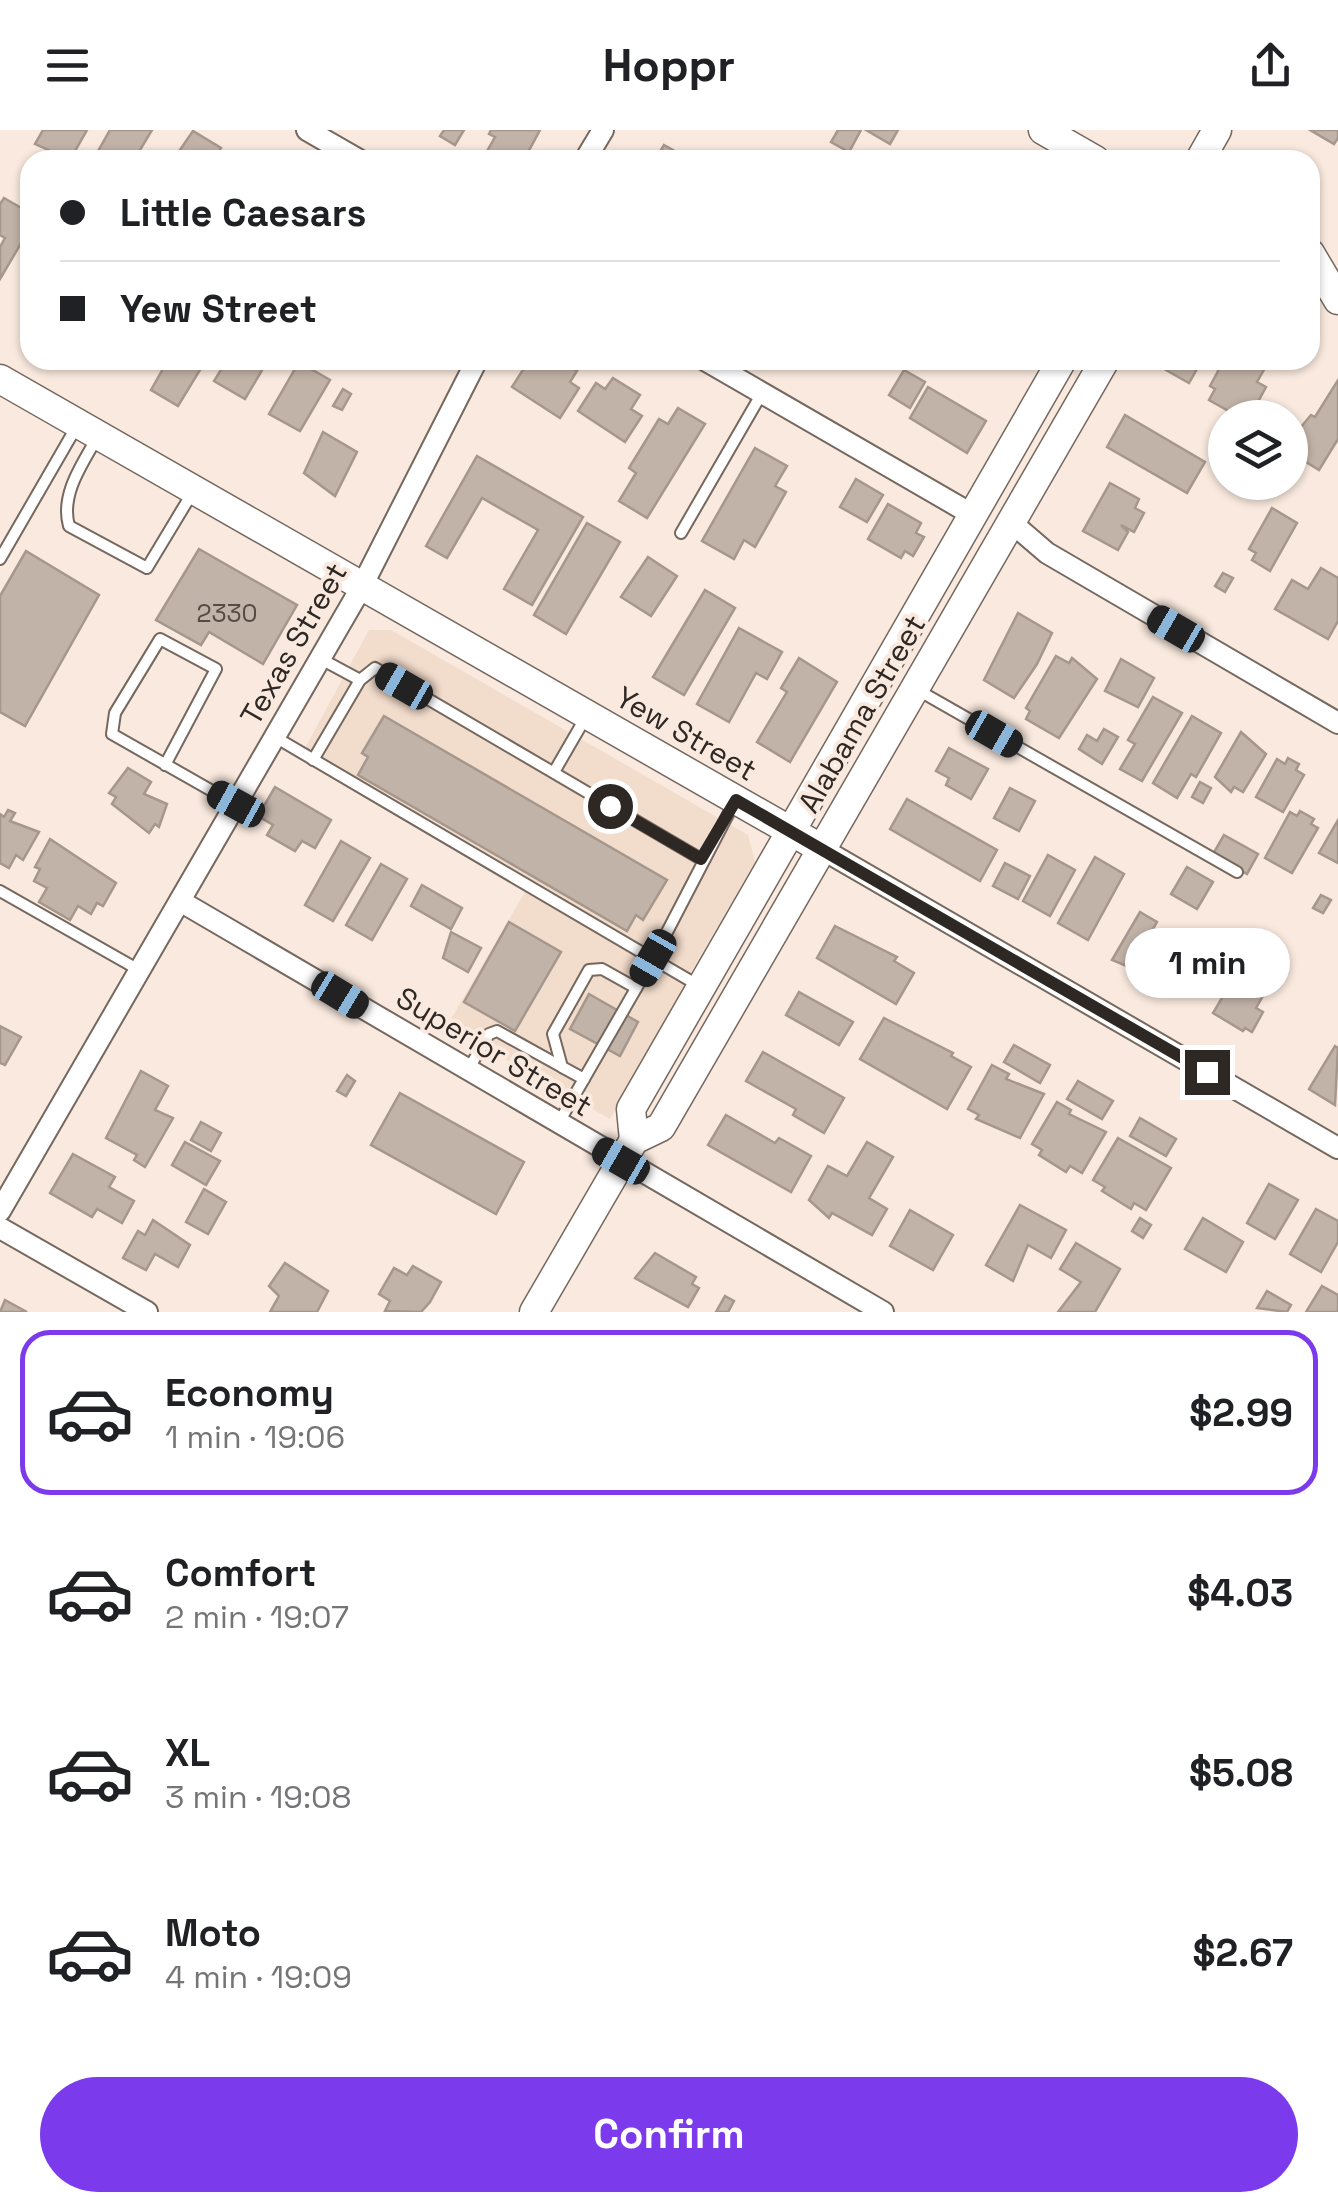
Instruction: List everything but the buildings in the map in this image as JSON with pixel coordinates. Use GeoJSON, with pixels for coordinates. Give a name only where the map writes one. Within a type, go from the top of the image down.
{"type":"FeatureCollection","features":[{"type":"Feature","properties":{"kind":"main road"},"geometry":{"type":"LineString","coordinates":[[1043,130],[1078,150]]}},
{"type":"Feature","properties":{"kind":"main road"},"geometry":{"type":"LineString","coordinates":[[1320,270],[1338,300]]}},
{"type":"Feature","properties":{"kind":"main road","name":"Alabama Street"},"geometry":{"type":"LineString","coordinates":[[534,1312],[627,1151],[631,1110],[1056,370]]}},
{"type":"Feature","properties":{"kind":"main road","name":"Alabama Street"},"geometry":{"type":"LineString","coordinates":[[627,1151],[661,1127],[1099,370]]}},
{"type":"Feature","properties":{"kind":"main road","name":"Yew Street"},"geometry":{"type":"LineString","coordinates":[[0,378],[822,849]]}},
{"type":"Feature","properties":{"kind":"street"},"geometry":{"type":"LineString","coordinates":[[307,130],[342,150]]}},
{"type":"Feature","properties":{"kind":"street","name":"Texas Street"},"geometry":{"type":"LineString","coordinates":[[0,1211],[361,588],[472,370]]}},
{"type":"Feature","properties":{"kind":"street"},"geometry":{"type":"LineString","coordinates":[[722,370],[973,515]]}},
{"type":"Feature","properties":{"kind":"street"},"geometry":{"type":"LineString","coordinates":[[1011,522],[1047,553],[1338,724]]}},
{"type":"Feature","properties":{"kind":"street","name":"Yew Street"},"geometry":{"type":"LineString","coordinates":[[822,849],[1338,1148]]}},
{"type":"Feature","properties":{"kind":"street","name":"Superior Street"},"geometry":{"type":"LineString","coordinates":[[180,901],[558,1124],[627,1151],[884,1312]]}},
{"type":"Feature","properties":{"kind":"street"},"geometry":{"type":"LineString","coordinates":[[0,1228],[147,1312]]}},
{"type":"Feature","properties":{"kind":"lane"},"geometry":{"type":"LineString","coordinates":[[681,532],[762,393]]}},
{"type":"Feature","properties":{"kind":"lane"},"geometry":{"type":"LineString","coordinates":[[88,430],[69,491],[65,512],[69,526],[147,568],[194,490]]}},
{"type":"Feature","properties":{"kind":"lane"},"geometry":{"type":"LineString","coordinates":[[0,560],[88,430]]}},
{"type":"Feature","properties":{"kind":"lane"},"geometry":{"type":"LineString","coordinates":[[166,765],[216,668],[160,639],[115,713],[112,734],[166,765],[236,804]]}},
{"type":"Feature","properties":{"kind":"lane"},"geometry":{"type":"LineString","coordinates":[[321,658],[360,680]]}},
{"type":"Feature","properties":{"kind":"lane"},"geometry":{"type":"LineString","coordinates":[[313,760],[360,680],[375,668],[701,859]]}},
{"type":"Feature","properties":{"kind":"lane"},"geometry":{"type":"LineString","coordinates":[[915,688],[1237,872]]}},
{"type":"Feature","properties":{"kind":"lane"},"geometry":{"type":"LineString","coordinates":[[554,772],[588,714]]}},
{"type":"Feature","properties":{"kind":"lane"},"geometry":{"type":"LineString","coordinates":[[275,737],[701,987]]}},
{"type":"Feature","properties":{"kind":"lane"},"geometry":{"type":"LineString","coordinates":[[558,1124],[686,902],[701,859],[736,800]]}},
{"type":"Feature","properties":{"kind":"lane"},"geometry":{"type":"LineString","coordinates":[[0,891],[140,971]]}},
{"type":"Feature","properties":{"kind":"lane"},"geometry":{"type":"LineString","coordinates":[[562,1067],[553,1034],[589,970],[602,970],[636,988]]}},
{"type":"Feature","properties":{"kind":"lane"},"geometry":{"type":"LineString","coordinates":[[467,1070],[489,1034],[497,1031],[584,1079]]}},
{"type":"Feature","properties":{"kind":"shaded area"},"geometry":{"type":"Polygon","coordinates":[[[369,630],[391,630],[748,835],[755,862],[689,975],[304,750],[369,630]]]}},
{"type":"Feature","properties":{"kind":"shaded area"},"geometry":{"type":"Polygon","coordinates":[[[525,892],[687,986],[610,1119],[447,1026],[525,892]]]}},
{"type":"Feature","properties":{"kind":"route"},"geometry":{"type":"LineString","coordinates":[[610,806],[701,859],[736,800],[1207,1072]]}}]}
